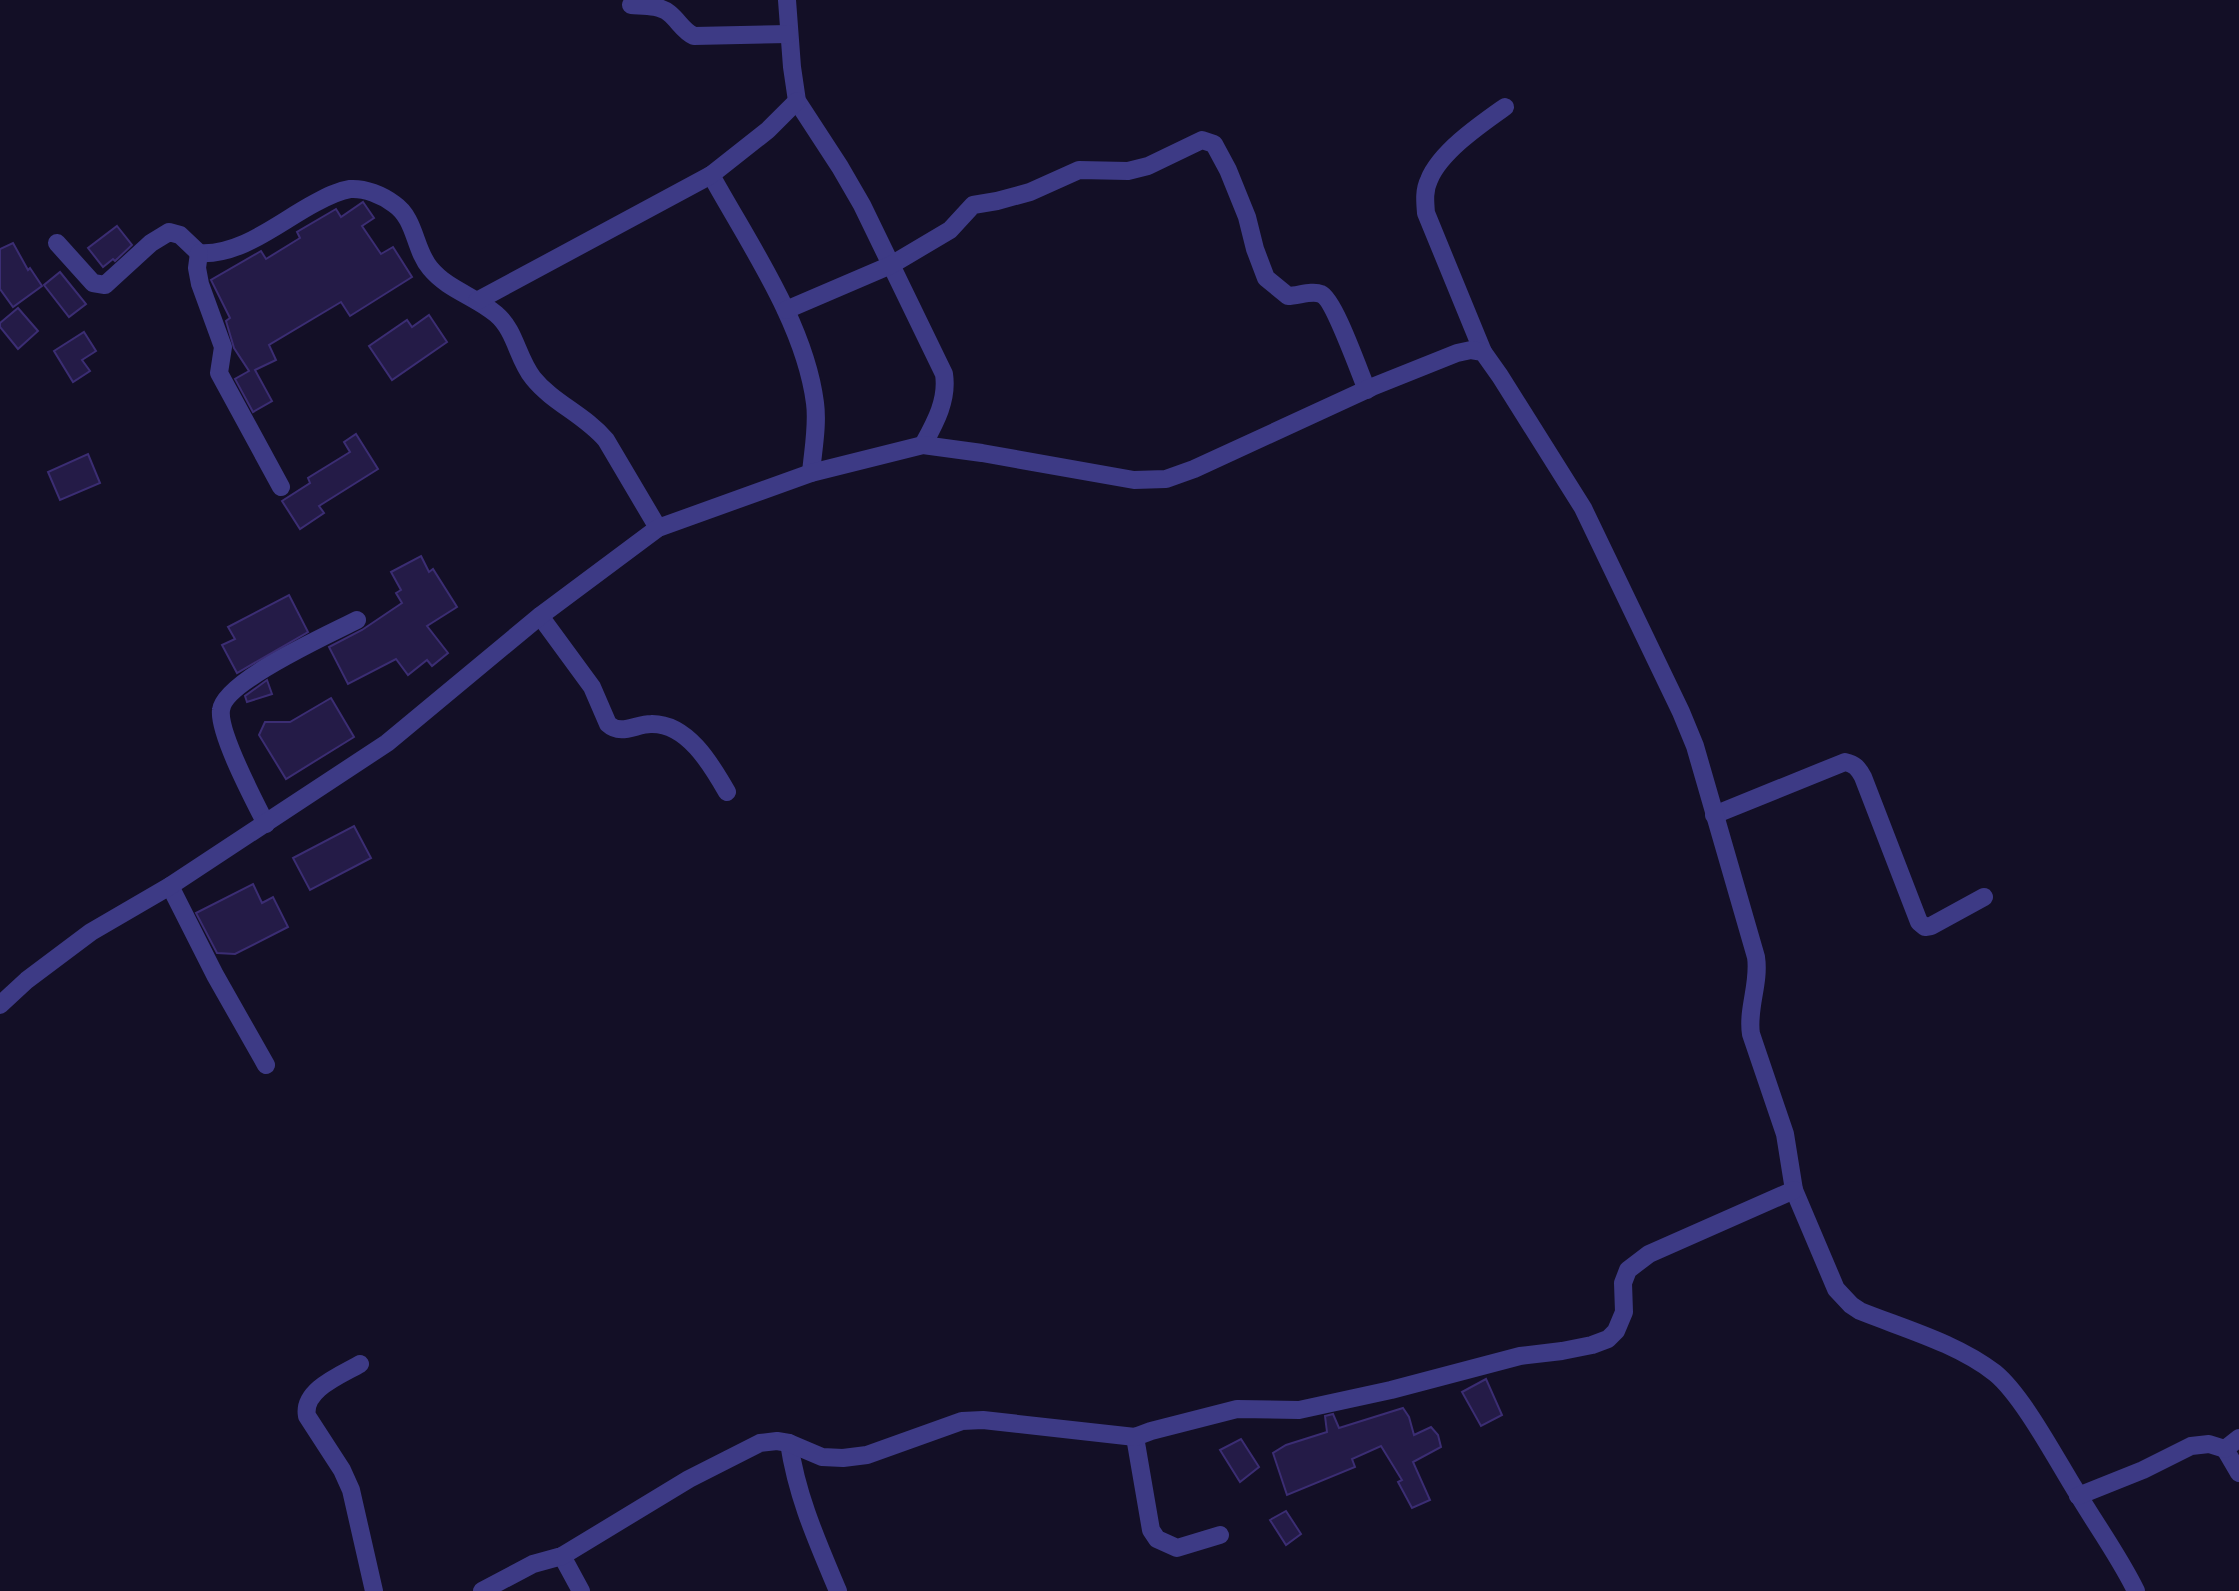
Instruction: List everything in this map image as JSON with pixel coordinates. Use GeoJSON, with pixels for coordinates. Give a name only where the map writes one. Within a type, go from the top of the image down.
{"type":"FeatureCollection","features":[{"type":"Feature","properties":{"kind":"street"},"geometry":{"type":"LineString","coordinates":[[787,0],[797,101],[840,167],[944,374],[946,385],[943,402],[923,445]]}},
{"type":"Feature","properties":{"kind":"street"},"geometry":{"type":"LineString","coordinates":[[631,5],[651,6],[666,11],[694,36],[789,34]]}},
{"type":"Feature","properties":{"kind":"street"},"geometry":{"type":"LineString","coordinates":[[477,301],[711,175],[768,130],[797,101]]}},
{"type":"Feature","properties":{"kind":"street"},"geometry":{"type":"LineString","coordinates":[[1505,107],[1478,126],[1444,158],[1428,181],[1426,213],[1483,352],[1583,508],[1695,746],[1756,957],[1758,970],[1750,1028],[1785,1135],[1794,1190],[1836,1289],[1860,1311],[1943,1344],[1997,1375],[2006,1384],[2120,1559],[2136,1591]]}},
{"type":"Feature","properties":{"kind":"street"},"geometry":{"type":"LineString","coordinates":[[786,310],[891,265],[950,230],[973,205],[1030,192],[1079,170],[1128,171],[1148,166],[1197,142],[1209,141],[1214,144],[1228,170],[1247,217],[1266,278],[1288,296],[1320,293],[1326,297],[1367,390]]}},
{"type":"Feature","properties":{"kind":"street"},"geometry":{"type":"LineString","coordinates":[[711,175],[786,310],[805,355],[816,406],[811,472]]}},
{"type":"Feature","properties":{"kind":"street"},"geometry":{"type":"LineString","coordinates":[[57,243],[93,283],[99,286],[114,279],[151,243],[169,232],[180,236],[199,253],[211,254],[229,250],[254,239],[337,192],[364,190],[396,205],[410,222],[428,266],[453,288],[477,301],[504,321],[534,379],[596,428],[606,440],[658,528]]}},
{"type":"Feature","properties":{"kind":"street"},"geometry":{"type":"LineString","coordinates":[[199,253],[197,268],[200,285],[223,347],[219,373],[281,487]]}},
{"type":"Feature","properties":{"kind":"street"},"geometry":{"type":"LineString","coordinates":[[0,1005],[27,980],[74,944],[170,886],[387,743],[540,616],[658,528],[811,472],[923,445],[1134,480],[1166,479],[1194,469],[1367,390],[1457,354],[1471,350],[1483,352]]}},
{"type":"Feature","properties":{"kind":"street"},"geometry":{"type":"LineString","coordinates":[[540,616],[592,687],[608,724],[626,729],[650,723],[669,726],[680,732],[715,772],[727,792]]}},
{"type":"Feature","properties":{"kind":"street"},"geometry":{"type":"LineString","coordinates":[[266,824],[240,771],[224,729],[221,716],[223,704],[239,686],[262,670],[357,620]]}},
{"type":"Feature","properties":{"kind":"street"},"geometry":{"type":"LineString","coordinates":[[1714,815],[1845,762],[1853,764],[1863,777],[1919,922],[1925,927],[1931,926],[1984,897]]}},
{"type":"Feature","properties":{"kind":"street"},"geometry":{"type":"LineString","coordinates":[[170,886],[215,975],[266,1065]]}},
{"type":"Feature","properties":{"kind":"street"},"geometry":{"type":"LineString","coordinates":[[482,1591],[533,1564],[562,1556],[689,1479],[760,1443],[789,1443],[822,1457],[843,1458],[867,1455],[962,1421],[983,1420],[1135,1437],[1237,1409],[1299,1410],[1391,1390],[1521,1356],[1562,1352],[1592,1345],[1608,1339],[1616,1331],[1624,1312],[1623,1283],[1628,1270],[1650,1254],[1794,1190]]}},
{"type":"Feature","properties":{"kind":"street"},"geometry":{"type":"LineString","coordinates":[[360,1364],[309,1398],[306,1407],[307,1416],[342,1470],[351,1490],[374,1591]]}},
{"type":"Feature","properties":{"kind":"street"},"geometry":{"type":"LineString","coordinates":[[1135,1437],[1151,1530],[1157,1539],[1177,1548],[1220,1535]]}},
{"type":"Feature","properties":{"kind":"street"},"geometry":{"type":"LineString","coordinates":[[789,1443],[804,1510],[838,1591]]}},
{"type":"Feature","properties":{"kind":"street"},"geometry":{"type":"LineString","coordinates":[[2078,1496],[2143,1470],[2191,1446],[2232,1443],[2239,1473]]}},
{"type":"Feature","properties":{"kind":"street"},"geometry":{"type":"LineString","coordinates":[[562,1556],[581,1591]]}},
{"type":"Feature","properties":{"kind":"building"},"geometry":{"type":"Polygon","coordinates":[[[363,202],[374,218],[362,226],[381,254],[393,247],[412,277],[350,316],[341,302],[269,345],[276,360],[255,370],[272,401],[253,412],[235,379],[249,371],[234,348],[226,321],[230,318],[211,280],[261,251],[266,259],[300,238],[297,232],[336,209],[341,217],[363,202]]]}},
{"type":"Feature","properties":{"kind":"building"},"geometry":{"type":"Polygon","coordinates":[[[117,226],[132,245],[115,261],[113,259],[103,267],[88,248],[117,226]]]}},
{"type":"Feature","properties":{"kind":"building"},"geometry":{"type":"Polygon","coordinates":[[[13,243],[28,270],[30,268],[42,286],[13,307],[0,289],[0,249],[13,243]]]}},
{"type":"Feature","properties":{"kind":"building"},"geometry":{"type":"Polygon","coordinates":[[[60,272],[86,304],[69,317],[44,285],[60,272]]]}},
{"type":"Feature","properties":{"kind":"building"},"geometry":{"type":"Polygon","coordinates":[[[18,308],[38,331],[18,349],[0,327],[0,323],[18,308]]]}},
{"type":"Feature","properties":{"kind":"building"},"geometry":{"type":"Polygon","coordinates":[[[429,315],[447,342],[392,380],[369,346],[407,320],[412,327],[429,315]]]}},
{"type":"Feature","properties":{"kind":"building"},"geometry":{"type":"Polygon","coordinates":[[[84,332],[96,351],[82,360],[90,371],[73,382],[54,351],[84,332]]]}},
{"type":"Feature","properties":{"kind":"building"},"geometry":{"type":"Polygon","coordinates":[[[356,434],[378,469],[319,506],[324,513],[300,529],[282,501],[310,483],[308,478],[350,452],[344,442],[356,434]]]}},
{"type":"Feature","properties":{"kind":"building"},"geometry":{"type":"Polygon","coordinates":[[[88,454],[100,483],[60,500],[48,472],[88,454]]]}},
{"type":"Feature","properties":{"kind":"building"},"geometry":{"type":"Polygon","coordinates":[[[421,556],[429,572],[433,569],[457,607],[427,626],[448,653],[432,666],[427,660],[408,675],[396,659],[348,684],[329,647],[362,630],[402,603],[396,593],[401,590],[391,572],[421,556]]]}},
{"type":"Feature","properties":{"kind":"building"},"geometry":{"type":"Polygon","coordinates":[[[289,595],[308,632],[237,673],[222,645],[235,639],[228,627],[289,595]]]}},
{"type":"Feature","properties":{"kind":"building"},"geometry":{"type":"Polygon","coordinates":[[[267,680],[272,694],[247,702],[245,696],[267,680]]]}},
{"type":"Feature","properties":{"kind":"building"},"geometry":{"type":"Polygon","coordinates":[[[331,698],[354,737],[286,779],[259,735],[265,722],[290,722],[331,698]]]}},
{"type":"Feature","properties":{"kind":"building"},"geometry":{"type":"Polygon","coordinates":[[[354,826],[371,858],[310,890],[293,858],[354,826]]]}},
{"type":"Feature","properties":{"kind":"building"},"geometry":{"type":"Polygon","coordinates":[[[253,884],[262,903],[273,897],[288,927],[235,954],[217,953],[196,913],[253,884]]]}},
{"type":"Feature","properties":{"kind":"building"},"geometry":{"type":"Polygon","coordinates":[[[1486,1379],[1502,1415],[1481,1426],[1462,1392],[1486,1379]]]}},
{"type":"Feature","properties":{"kind":"building"},"geometry":{"type":"Polygon","coordinates":[[[1403,1408],[1409,1417],[1414,1435],[1431,1427],[1438,1435],[1441,1447],[1413,1462],[1430,1500],[1412,1508],[1398,1482],[1402,1480],[1381,1446],[1352,1459],[1355,1467],[1287,1495],[1273,1453],[1286,1445],[1327,1432],[1325,1416],[1333,1414],[1339,1428],[1403,1408]]]}},
{"type":"Feature","properties":{"kind":"building"},"geometry":{"type":"Polygon","coordinates":[[[1241,1439],[1259,1467],[1240,1482],[1220,1450],[1241,1439]]]}},
{"type":"Feature","properties":{"kind":"building"},"geometry":{"type":"Polygon","coordinates":[[[1286,1511],[1301,1534],[1286,1545],[1270,1520],[1286,1511]]]}}]}
